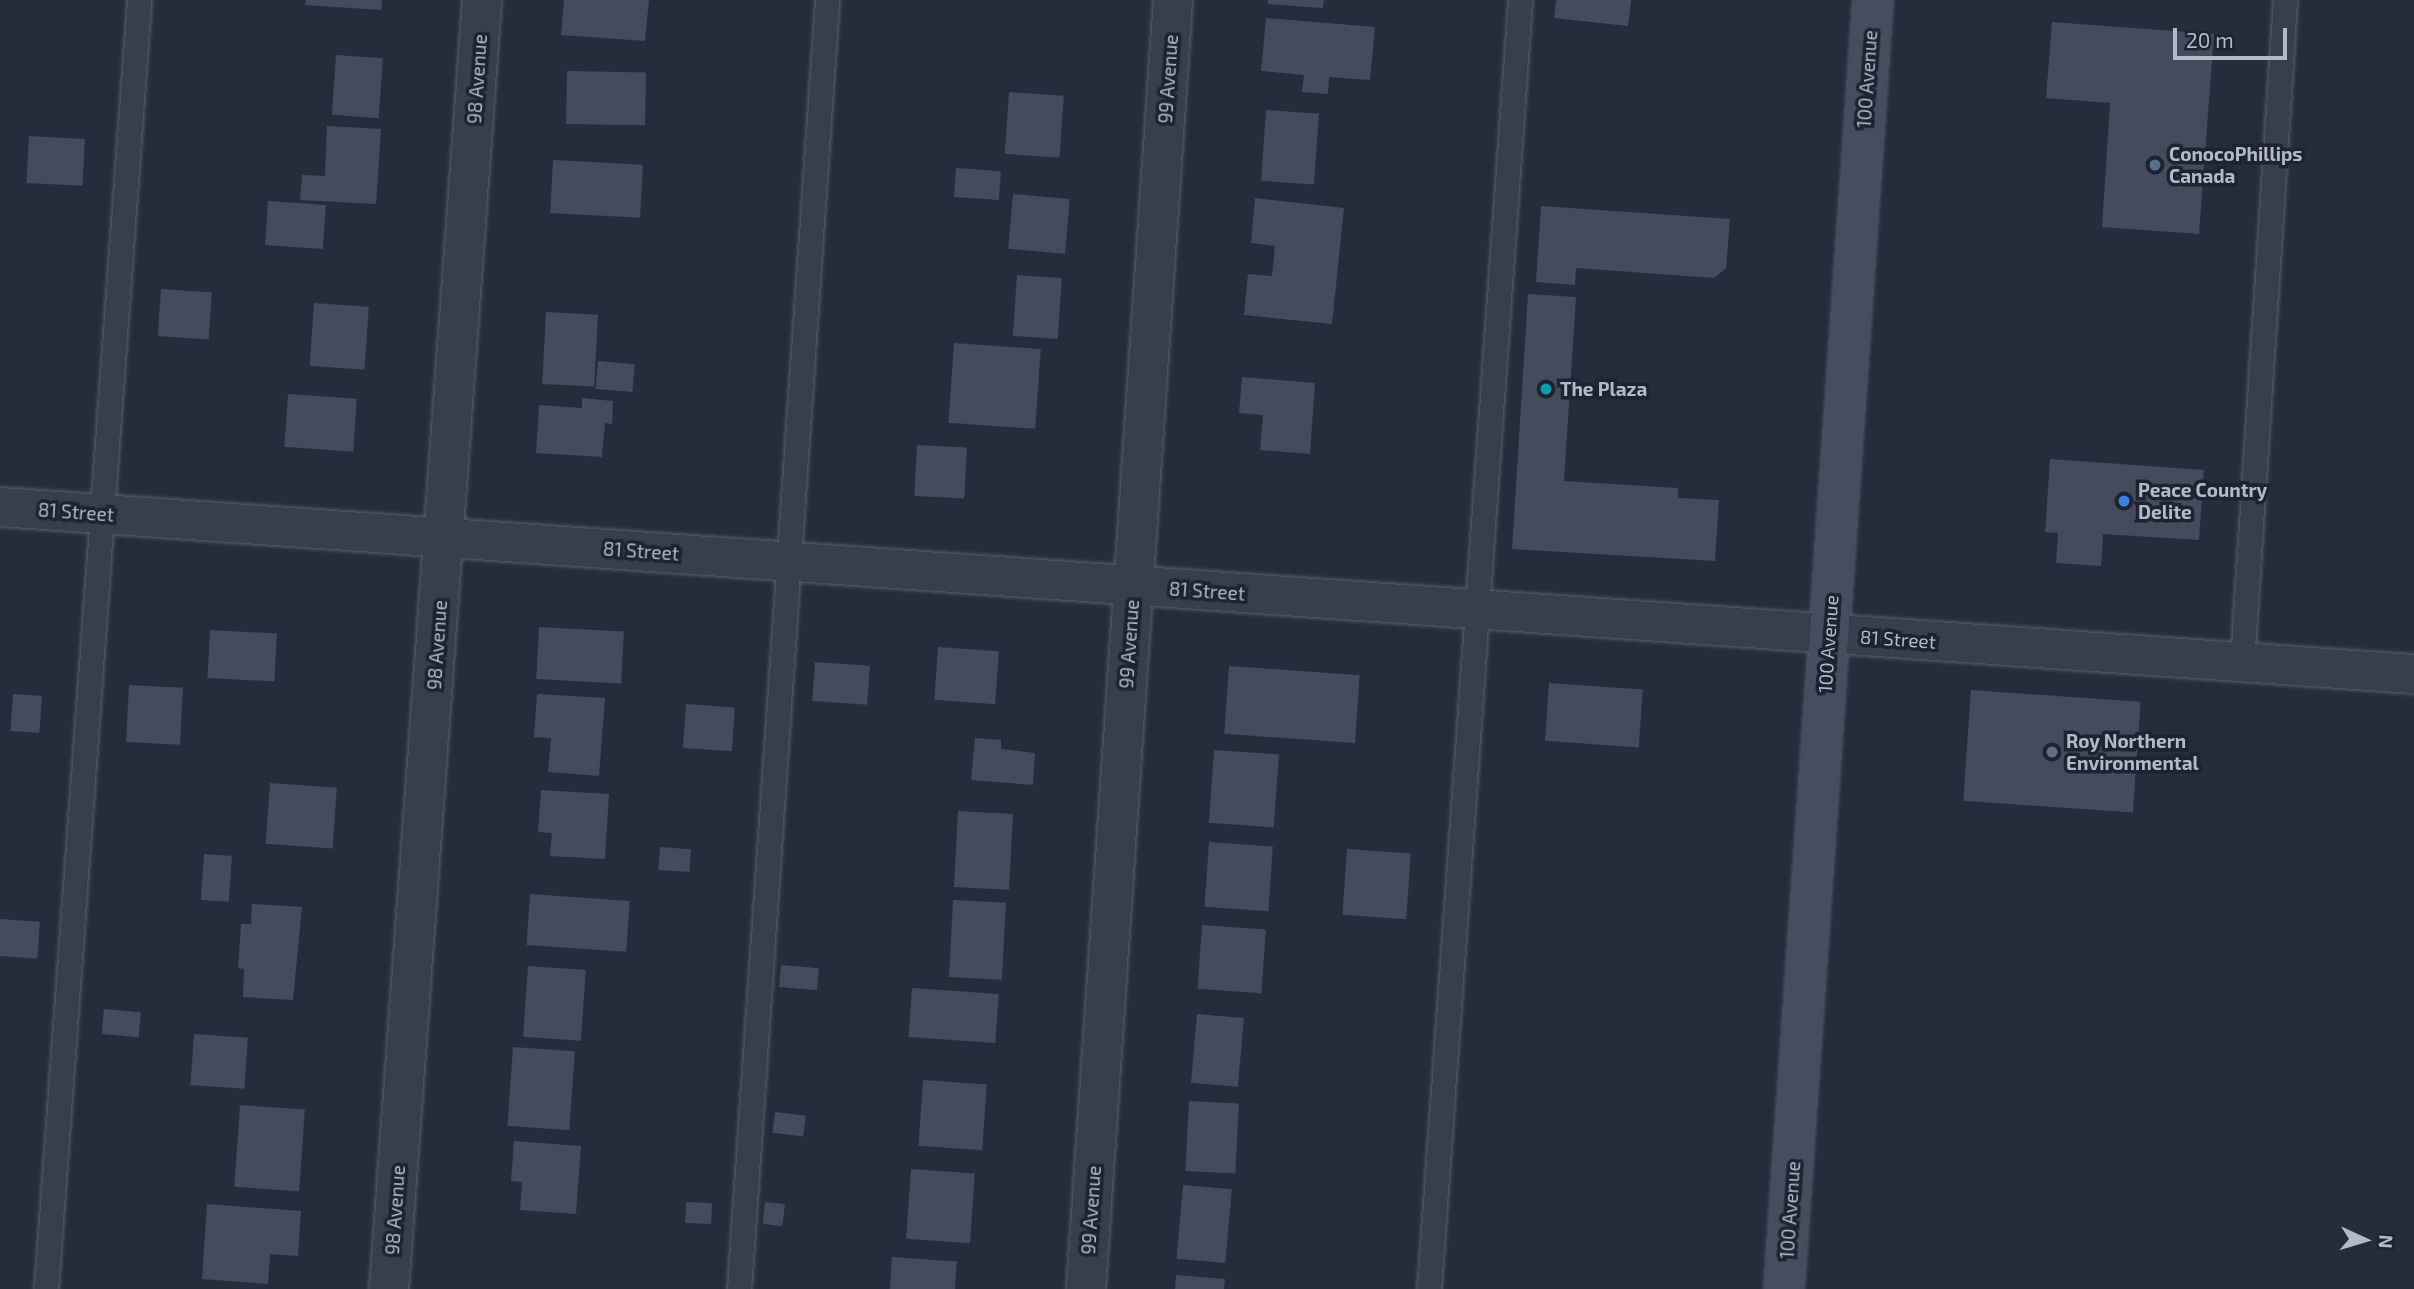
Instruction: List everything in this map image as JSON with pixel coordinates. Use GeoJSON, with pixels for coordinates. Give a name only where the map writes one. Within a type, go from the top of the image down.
{"type":"FeatureCollection","features":[{"type":"Feature","properties":{"kind":"main road","name":"100 Avenue"},"geometry":{"type":"LineString","coordinates":[[1784,1289],[1873,0]]}},
{"type":"Feature","properties":{"kind":"street","name":"98 Avenue"},"geometry":{"type":"LineString","coordinates":[[389,1289],[446,537],[482,0]]}},
{"type":"Feature","properties":{"kind":"street","name":"99 Avenue"},"geometry":{"type":"LineString","coordinates":[[1086,1289],[1173,0]]}},
{"type":"Feature","properties":{"kind":"street","name":"81 Street"},"geometry":{"type":"LineString","coordinates":[[0,507],[2414,674]]}},
{"type":"Feature","properties":{"kind":"lane"},"geometry":{"type":"LineString","coordinates":[[46,1289],[139,0]]}},
{"type":"Feature","properties":{"kind":"lane"},"geometry":{"type":"LineString","coordinates":[[739,1289],[786,561],[827,0]]}},
{"type":"Feature","properties":{"kind":"lane"},"geometry":{"type":"LineString","coordinates":[[1429,1289],[1520,0]]}},
{"type":"Feature","properties":{"kind":"lane"},"geometry":{"type":"LineString","coordinates":[[2242,663],[2285,0]]}},
{"type":"Feature","properties":{"kind":"building"},"geometry":{"type":"Polygon","coordinates":[[[306,0],[382,0],[381,10],[305,5],[306,0]]]}},
{"type":"Feature","properties":{"kind":"building"},"geometry":{"type":"Polygon","coordinates":[[[564,0],[649,0],[645,41],[561,35],[564,0]]]}},
{"type":"Feature","properties":{"kind":"building"},"geometry":{"type":"Polygon","coordinates":[[[1268,0],[1324,0],[1323,8],[1268,4],[1268,0]]]}},
{"type":"Feature","properties":{"kind":"building"},"geometry":{"type":"Polygon","coordinates":[[[1556,0],[1631,0],[1628,26],[1554,18],[1556,0]]]}},
{"type":"Feature","properties":{"kind":"building"},"geometry":{"type":"Polygon","coordinates":[[[1266,18],[1375,27],[1370,80],[1329,77],[1328,94],[1302,92],[1304,75],[1261,71],[1266,18]]]}},
{"type":"Feature","properties":{"kind":"building","name":"ConocoPhillips Canada"},"geometry":{"type":"Polygon","coordinates":[[[2052,22],[2214,34],[2199,234],[2102,227],[2110,103],[2046,98],[2052,22]]]}},
{"type":"Feature","properties":{"kind":"building"},"geometry":{"type":"Polygon","coordinates":[[[336,55],[383,58],[379,118],[332,115],[336,55]]]}},
{"type":"Feature","properties":{"kind":"building"},"geometry":{"type":"Polygon","coordinates":[[[567,71],[646,72],[645,125],[566,124],[567,71]]]}},
{"type":"Feature","properties":{"kind":"building"},"geometry":{"type":"Polygon","coordinates":[[[1009,92],[1064,96],[1060,158],[1005,154],[1009,92]]]}},
{"type":"Feature","properties":{"kind":"building"},"geometry":{"type":"Polygon","coordinates":[[[1266,110],[1319,114],[1314,185],[1261,181],[1266,110]]]}},
{"type":"Feature","properties":{"kind":"building"},"geometry":{"type":"Polygon","coordinates":[[[327,126],[381,129],[376,204],[300,200],[302,175],[325,176],[327,126]]]}},
{"type":"Feature","properties":{"kind":"building"},"geometry":{"type":"Polygon","coordinates":[[[29,136],[85,139],[82,186],[27,183],[29,136]]]}},
{"type":"Feature","properties":{"kind":"building"},"geometry":{"type":"Polygon","coordinates":[[[553,160],[643,165],[640,218],[550,213],[553,160]]]}},
{"type":"Feature","properties":{"kind":"building"},"geometry":{"type":"Polygon","coordinates":[[[956,168],[1001,171],[999,200],[954,197],[956,168]]]}},
{"type":"Feature","properties":{"kind":"building"},"geometry":{"type":"Polygon","coordinates":[[[1013,194],[1070,199],[1065,254],[1008,249],[1013,194]]]}},
{"type":"Feature","properties":{"kind":"building"},"geometry":{"type":"Polygon","coordinates":[[[1255,198],[1344,208],[1332,324],[1244,315],[1248,274],[1272,276],[1275,246],[1251,243],[1255,198]]]}},
{"type":"Feature","properties":{"kind":"building"},"geometry":{"type":"Polygon","coordinates":[[[268,201],[326,205],[323,249],[265,245],[268,201]]]}},
{"type":"Feature","properties":{"kind":"building"},"geometry":{"type":"Polygon","coordinates":[[[1541,206],[1730,219],[1726,268],[1714,278],[1576,268],[1575,285],[1536,282],[1541,206]]]}},
{"type":"Feature","properties":{"kind":"building"},"geometry":{"type":"Polygon","coordinates":[[[1017,275],[1062,278],[1058,339],[1013,336],[1017,275]]]}},
{"type":"Feature","properties":{"kind":"building"},"geometry":{"type":"Polygon","coordinates":[[[161,289],[212,293],[209,339],[158,336],[161,289]]]}},
{"type":"Feature","properties":{"kind":"building","name":"The Plaza"},"geometry":{"type":"Polygon","coordinates":[[[1528,294],[1576,297],[1564,481],[1678,488],[1678,498],[1719,500],[1715,561],[1512,549],[1528,294]]]}},
{"type":"Feature","properties":{"kind":"building"},"geometry":{"type":"Polygon","coordinates":[[[314,303],[369,307],[364,370],[310,366],[314,303]]]}},
{"type":"Feature","properties":{"kind":"building"},"geometry":{"type":"Polygon","coordinates":[[[546,312],[598,315],[594,387],[542,384],[546,312]]]}},
{"type":"Feature","properties":{"kind":"building"},"geometry":{"type":"Polygon","coordinates":[[[954,343],[1041,349],[1035,429],[948,423],[954,343]]]}},
{"type":"Feature","properties":{"kind":"building"},"geometry":{"type":"Polygon","coordinates":[[[598,361],[635,364],[632,392],[596,389],[598,361]]]}},
{"type":"Feature","properties":{"kind":"building"},"geometry":{"type":"Polygon","coordinates":[[[1242,377],[1315,383],[1310,454],[1260,450],[1263,415],[1239,413],[1242,377]]]}},
{"type":"Feature","properties":{"kind":"building"},"geometry":{"type":"Polygon","coordinates":[[[288,394],[357,399],[353,452],[284,447],[288,394]]]}},
{"type":"Feature","properties":{"kind":"building"},"geometry":{"type":"Polygon","coordinates":[[[582,398],[613,401],[612,424],[605,423],[602,457],[536,453],[539,405],[582,408],[582,398]]]}},
{"type":"Feature","properties":{"kind":"building"},"geometry":{"type":"Polygon","coordinates":[[[917,445],[967,448],[964,499],[914,496],[917,445]]]}},
{"type":"Feature","properties":{"kind":"building","name":"Peace Country Delite"},"geometry":{"type":"Polygon","coordinates":[[[2050,459],[2204,470],[2199,540],[2103,534],[2101,566],[2056,563],[2058,533],[2045,532],[2050,459]]]}},
{"type":"Feature","properties":{"kind":"building"},"geometry":{"type":"Polygon","coordinates":[[[539,627],[624,631],[621,683],[536,679],[539,627]]]}},
{"type":"Feature","properties":{"kind":"building"},"geometry":{"type":"Polygon","coordinates":[[[210,630],[277,634],[274,681],[207,678],[210,630]]]}},
{"type":"Feature","properties":{"kind":"building"},"geometry":{"type":"Polygon","coordinates":[[[938,647],[999,651],[995,704],[934,700],[938,647]]]}},
{"type":"Feature","properties":{"kind":"building"},"geometry":{"type":"Polygon","coordinates":[[[815,662],[870,666],[867,705],[812,701],[815,662]]]}},
{"type":"Feature","properties":{"kind":"building"},"geometry":{"type":"Polygon","coordinates":[[[1229,666],[1360,675],[1355,743],[1224,734],[1229,666]]]}},
{"type":"Feature","properties":{"kind":"building"},"geometry":{"type":"Polygon","coordinates":[[[1549,683],[1643,690],[1639,747],[1545,741],[1549,683]]]}},
{"type":"Feature","properties":{"kind":"building"},"geometry":{"type":"Polygon","coordinates":[[[129,685],[183,688],[180,745],[126,742],[129,685]]]}},
{"type":"Feature","properties":{"kind":"building","name":"Roy Northern Environmental"},"geometry":{"type":"Polygon","coordinates":[[[1971,690],[2141,702],[2133,813],[1963,801],[1971,690]]]}},
{"type":"Feature","properties":{"kind":"building"},"geometry":{"type":"Polygon","coordinates":[[[13,694],[42,696],[39,733],[10,731],[13,694]]]}},
{"type":"Feature","properties":{"kind":"building"},"geometry":{"type":"Polygon","coordinates":[[[537,694],[605,698],[599,776],[548,772],[551,738],[534,737],[537,694]]]}},
{"type":"Feature","properties":{"kind":"building"},"geometry":{"type":"Polygon","coordinates":[[[686,704],[735,707],[732,751],[683,748],[686,704]]]}},
{"type":"Feature","properties":{"kind":"building"},"geometry":{"type":"Polygon","coordinates":[[[975,738],[1001,740],[1001,749],[1035,753],[1033,785],[971,780],[975,738]]]}},
{"type":"Feature","properties":{"kind":"building"},"geometry":{"type":"Polygon","coordinates":[[[1214,750],[1279,755],[1274,827],[1209,823],[1214,750]]]}},
{"type":"Feature","properties":{"kind":"building"},"geometry":{"type":"Polygon","coordinates":[[[270,783],[337,788],[333,849],[266,844],[270,783]]]}},
{"type":"Feature","properties":{"kind":"building"},"geometry":{"type":"Polygon","coordinates":[[[541,790],[609,794],[605,859],[550,856],[552,833],[538,832],[541,790]]]}},
{"type":"Feature","properties":{"kind":"building"},"geometry":{"type":"Polygon","coordinates":[[[958,811],[1013,814],[1009,890],[954,887],[958,811]]]}},
{"type":"Feature","properties":{"kind":"building"},"geometry":{"type":"Polygon","coordinates":[[[1209,842],[1273,846],[1268,911],[1204,907],[1209,842]]]}},
{"type":"Feature","properties":{"kind":"building"},"geometry":{"type":"Polygon","coordinates":[[[660,847],[691,849],[689,872],[658,870],[660,847]]]}},
{"type":"Feature","properties":{"kind":"building"},"geometry":{"type":"Polygon","coordinates":[[[1347,849],[1411,853],[1406,919],[1342,915],[1347,849]]]}},
{"type":"Feature","properties":{"kind":"building"},"geometry":{"type":"Polygon","coordinates":[[[204,854],[232,856],[229,902],[201,900],[204,854]]]}},
{"type":"Feature","properties":{"kind":"building"},"geometry":{"type":"Polygon","coordinates":[[[530,894],[630,901],[626,952],[526,945],[530,894]]]}},
{"type":"Feature","properties":{"kind":"building"},"geometry":{"type":"Polygon","coordinates":[[[953,900],[1006,903],[1002,980],[949,977],[953,900]]]}},
{"type":"Feature","properties":{"kind":"building"},"geometry":{"type":"Polygon","coordinates":[[[252,904],[302,907],[293,1000],[243,997],[244,969],[238,968],[241,924],[251,924],[252,904]]]}},
{"type":"Feature","properties":{"kind":"building"},"geometry":{"type":"Polygon","coordinates":[[[0,919],[40,922],[37,959],[0,956],[0,919]]]}},
{"type":"Feature","properties":{"kind":"building"},"geometry":{"type":"Polygon","coordinates":[[[1202,925],[1266,929],[1261,993],[1198,989],[1202,925]]]}},
{"type":"Feature","properties":{"kind":"building"},"geometry":{"type":"Polygon","coordinates":[[[781,965],[819,968],[817,990],[779,987],[781,965]]]}},
{"type":"Feature","properties":{"kind":"building"},"geometry":{"type":"Polygon","coordinates":[[[528,966],[586,970],[581,1041],[523,1037],[528,966]]]}},
{"type":"Feature","properties":{"kind":"building"},"geometry":{"type":"Polygon","coordinates":[[[912,988],[999,994],[995,1043],[909,1037],[912,988]]]}},
{"type":"Feature","properties":{"kind":"building"},"geometry":{"type":"Polygon","coordinates":[[[104,1009],[141,1012],[139,1037],[102,1034],[104,1009]]]}},
{"type":"Feature","properties":{"kind":"building"},"geometry":{"type":"Polygon","coordinates":[[[1197,1014],[1244,1018],[1238,1087],[1191,1083],[1197,1014]]]}},
{"type":"Feature","properties":{"kind":"building"},"geometry":{"type":"Polygon","coordinates":[[[194,1034],[248,1038],[244,1089],[190,1085],[194,1034]]]}},
{"type":"Feature","properties":{"kind":"building"},"geometry":{"type":"Polygon","coordinates":[[[513,1047],[575,1051],[569,1130],[507,1126],[513,1047]]]}},
{"type":"Feature","properties":{"kind":"building"},"geometry":{"type":"Polygon","coordinates":[[[923,1080],[987,1084],[982,1150],[918,1146],[923,1080]]]}},
{"type":"Feature","properties":{"kind":"building"},"geometry":{"type":"Polygon","coordinates":[[[1189,1101],[1239,1104],[1235,1174],[1185,1171],[1189,1101]]]}},
{"type":"Feature","properties":{"kind":"building"},"geometry":{"type":"Polygon","coordinates":[[[240,1105],[305,1110],[299,1191],[234,1187],[240,1105]]]}},
{"type":"Feature","properties":{"kind":"building"},"geometry":{"type":"Polygon","coordinates":[[[775,1112],[806,1116],[803,1137],[772,1133],[775,1112]]]}},
{"type":"Feature","properties":{"kind":"building"},"geometry":{"type":"Polygon","coordinates":[[[514,1141],[581,1146],[576,1214],[520,1210],[522,1182],[511,1181],[514,1141]]]}},
{"type":"Feature","properties":{"kind":"building"},"geometry":{"type":"Polygon","coordinates":[[[911,1169],[975,1173],[970,1243],[906,1239],[911,1169]]]}},
{"type":"Feature","properties":{"kind":"building"},"geometry":{"type":"Polygon","coordinates":[[[1183,1185],[1232,1189],[1225,1263],[1177,1259],[1183,1185]]]}},
{"type":"Feature","properties":{"kind":"building"},"geometry":{"type":"Polygon","coordinates":[[[686,1202],[712,1203],[711,1224],[685,1223],[686,1202]]]}},
{"type":"Feature","properties":{"kind":"building"},"geometry":{"type":"Polygon","coordinates":[[[765,1202],[785,1204],[783,1226],[763,1224],[765,1202]]]}},
{"type":"Feature","properties":{"kind":"building"},"geometry":{"type":"Polygon","coordinates":[[[207,1204],[301,1211],[298,1256],[270,1254],[268,1284],[202,1279],[207,1204]]]}},
{"type":"Feature","properties":{"kind":"building"},"geometry":{"type":"Polygon","coordinates":[[[892,1257],[957,1262],[955,1289],[890,1289],[892,1257]]]}},
{"type":"Feature","properties":{"kind":"building"},"geometry":{"type":"Polygon","coordinates":[[[1176,1275],[1225,1279],[1224,1289],[1175,1289],[1176,1275]]]}},
{"type":"Feature","properties":{"kind":"place","name":"ConocoPhillips Canada"},"geometry":{"type":"Point","coordinates":[2155,165]}},
{"type":"Feature","properties":{"kind":"place","name":"The Plaza"},"geometry":{"type":"Point","coordinates":[1546,389]}},
{"type":"Feature","properties":{"kind":"place","name":"Peace Country Delite"},"geometry":{"type":"Point","coordinates":[2124,501]}},
{"type":"Feature","properties":{"kind":"place","name":"Roy Northern Environmental"},"geometry":{"type":"Point","coordinates":[2052,752]}}]}
